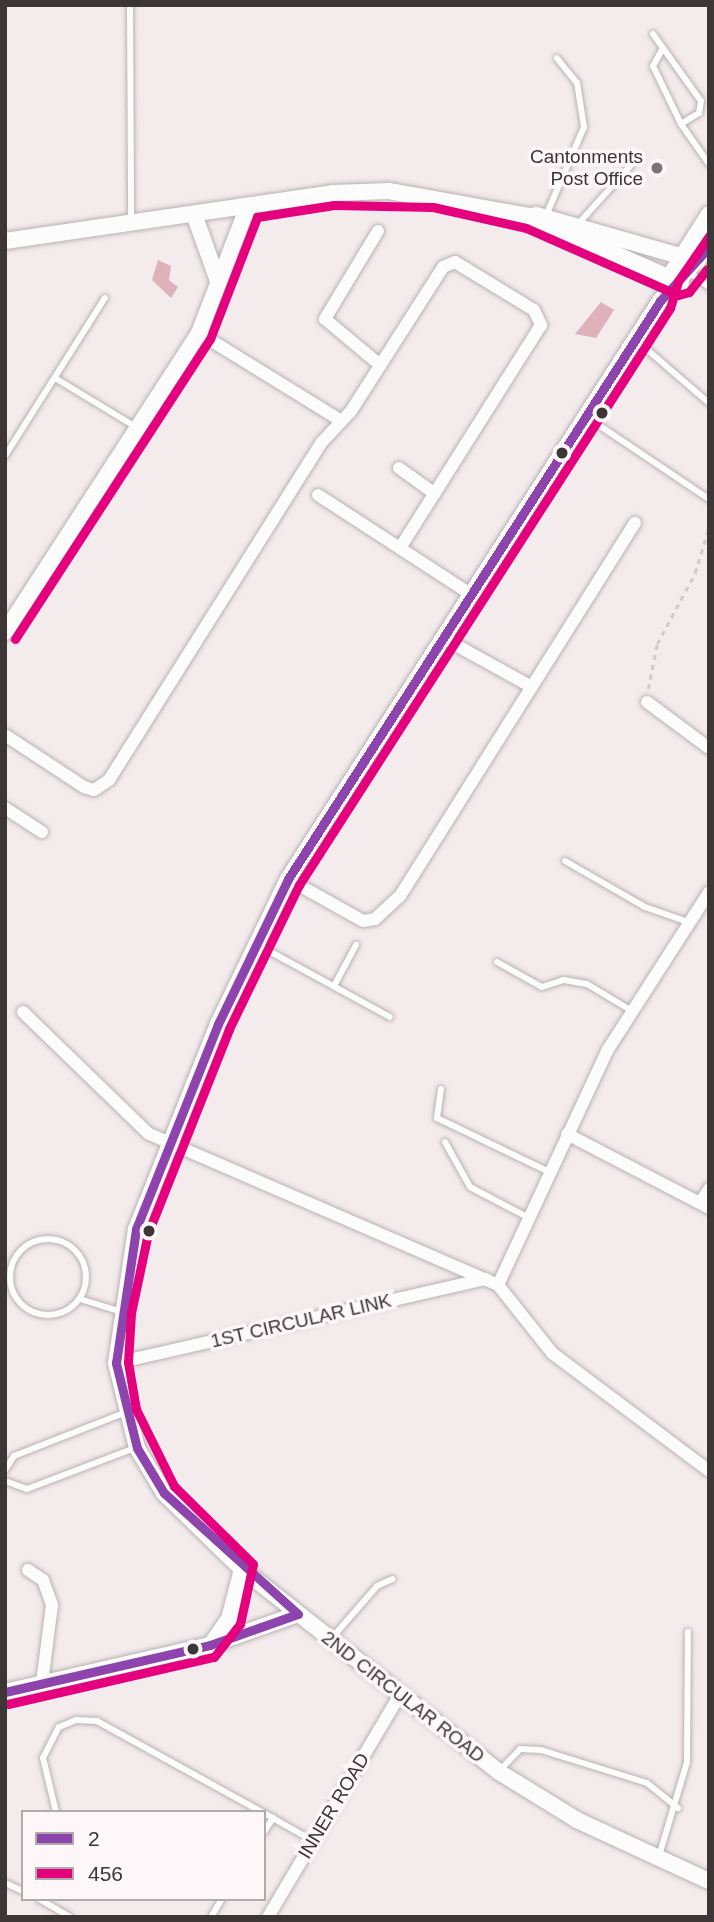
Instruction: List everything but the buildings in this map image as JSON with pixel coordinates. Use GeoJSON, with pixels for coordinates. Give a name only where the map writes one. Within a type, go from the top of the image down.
{"type":"FeatureCollection","features":[{"type":"Feature","properties":{"kind":"street"},"geometry":{"type":"LineString","coordinates":[[5,241],[131,221],[389,191],[579,223],[681,253],[684,273],[540,218]]}},
{"type":"Feature","properties":{"kind":"street"},"geometry":{"type":"LineString","coordinates":[[5,632],[199,333],[248,206]]}},
{"type":"Feature","properties":{"kind":"street"},"geometry":{"type":"LineString","coordinates":[[194,214],[214,256],[218,284]]}},
{"type":"Feature","properties":{"kind":"street","name":"2ND CIRCULAR ROAD"},"geometry":{"type":"LineString","coordinates":[[684,273],[681,253],[709,214]]}},
{"type":"Feature","properties":{"kind":"street"},"geometry":{"type":"LineString","coordinates":[[378,231],[326,318],[380,365]]}},
{"type":"Feature","properties":{"kind":"street","name":"2ND CIRCULAR ROAD"},"geometry":{"type":"LineString","coordinates":[[709,247],[660,301],[288,879],[168,1144],[136,1229],[119,1311],[116,1363],[124,1413],[137,1448],[164,1493],[242,1569],[499,1772],[577,1820],[709,1881]]}},
{"type":"Feature","properties":{"kind":"street"},"geometry":{"type":"LineString","coordinates":[[5,735],[84,787],[94,789],[109,780],[340,420],[380,365],[443,267],[454,262],[534,310],[541,325],[400,548]]}},
{"type":"Feature","properties":{"kind":"street"},"geometry":{"type":"LineString","coordinates":[[199,333],[340,420]]}},
{"type":"Feature","properties":{"kind":"street"},"geometry":{"type":"LineString","coordinates":[[399,468],[435,494]]}},
{"type":"Feature","properties":{"kind":"street"},"geometry":{"type":"LineString","coordinates":[[318,495],[472,595]]}},
{"type":"Feature","properties":{"kind":"street"},"geometry":{"type":"LineString","coordinates":[[288,879],[353,918],[375,919],[409,883],[528,685],[635,523]]}},
{"type":"Feature","properties":{"kind":"street"},"geometry":{"type":"LineString","coordinates":[[443,638],[528,685]]}},
{"type":"Feature","properties":{"kind":"street"},"geometry":{"type":"LineString","coordinates":[[647,702],[709,748]]}},
{"type":"Feature","properties":{"kind":"street"},"geometry":{"type":"LineString","coordinates":[[5,808],[42,832]]}},
{"type":"Feature","properties":{"kind":"street"},"geometry":{"type":"LineString","coordinates":[[498,1285],[567,1134],[632,1011],[709,892]]}},
{"type":"Feature","properties":{"kind":"street"},"geometry":{"type":"LineString","coordinates":[[23,1012],[132,1123],[168,1144],[498,1285],[552,1353],[709,1471]]}},
{"type":"Feature","properties":{"kind":"street"},"geometry":{"type":"LineString","coordinates":[[567,1134],[704,1205],[709,1189]]}},
{"type":"Feature","properties":{"kind":"street","name":"1ST CIRCULAR LINK"},"geometry":{"type":"LineString","coordinates":[[116,1363],[486,1279]]}},
{"type":"Feature","properties":{"kind":"street"},"geometry":{"type":"LineString","coordinates":[[210,1645],[229,1619],[242,1569]]}},
{"type":"Feature","properties":{"kind":"street"},"geometry":{"type":"LineString","coordinates":[[28,1570],[43,1580],[52,1605],[42,1683]]}},
{"type":"Feature","properties":{"kind":"street"},"geometry":{"type":"LineString","coordinates":[[5,1692],[210,1645],[298,1614]]}},
{"type":"Feature","properties":{"kind":"street","name":"INNER ROAD"},"geometry":{"type":"LineString","coordinates":[[268,1917],[400,1695]]}},
{"type":"Feature","properties":{"kind":"lane"},"geometry":{"type":"LineString","coordinates":[[130,5],[131,221]]}},
{"type":"Feature","properties":{"kind":"lane"},"geometry":{"type":"LineString","coordinates":[[653,34],[701,101],[699,113],[681,124]]}},
{"type":"Feature","properties":{"kind":"lane"},"geometry":{"type":"LineString","coordinates":[[663,48],[653,66],[681,124],[709,164]]}},
{"type":"Feature","properties":{"kind":"lane"},"geometry":{"type":"LineString","coordinates":[[540,218],[584,127],[586,106],[577,83],[557,58]]}},
{"type":"Feature","properties":{"kind":"lane"},"geometry":{"type":"LineString","coordinates":[[579,223],[632,164]]}},
{"type":"Feature","properties":{"kind":"lane"},"geometry":{"type":"LineString","coordinates":[[684,273],[709,287]]}},
{"type":"Feature","properties":{"kind":"lane"},"geometry":{"type":"LineString","coordinates":[[5,456],[105,298]]}},
{"type":"Feature","properties":{"kind":"lane"},"geometry":{"type":"LineString","coordinates":[[635,340],[709,402]]}},
{"type":"Feature","properties":{"kind":"lane"},"geometry":{"type":"LineString","coordinates":[[55,379],[137,428]]}},
{"type":"Feature","properties":{"kind":"lane"},"geometry":{"type":"LineString","coordinates":[[587,416],[709,499]]}},
{"type":"Feature","properties":{"kind":"lane"},"geometry":{"type":"LineString","coordinates":[[565,861],[645,907],[688,922]]}},
{"type":"Feature","properties":{"kind":"lane"},"geometry":{"type":"LineString","coordinates":[[257,944],[390,1017]]}},
{"type":"Feature","properties":{"kind":"lane"},"geometry":{"type":"LineString","coordinates":[[334,986],[356,945]]}},
{"type":"Feature","properties":{"kind":"lane"},"geometry":{"type":"LineString","coordinates":[[497,962],[542,987],[564,980],[587,984],[632,1011]]}},
{"type":"Feature","properties":{"kind":"lane"},"geometry":{"type":"LineString","coordinates":[[441,1089],[437,1118],[550,1172]]}},
{"type":"Feature","properties":{"kind":"lane"},"geometry":{"type":"LineString","coordinates":[[445,1142],[470,1187],[529,1218]]}},
{"type":"Feature","properties":{"kind":"lane"},"geometry":{"type":"LineString","coordinates":[[35,1241],[64,1244],[87,1276],[80,1299],[69,1310],[31,1311],[16,1298],[8,1262],[35,1241]]}},
{"type":"Feature","properties":{"kind":"lane"},"geometry":{"type":"LineString","coordinates":[[80,1299],[119,1311]]}},
{"type":"Feature","properties":{"kind":"lane"},"geometry":{"type":"LineString","coordinates":[[5,1469],[14,1456],[124,1413]]}},
{"type":"Feature","properties":{"kind":"lane"},"geometry":{"type":"LineString","coordinates":[[5,1481],[27,1489],[137,1448]]}},
{"type":"Feature","properties":{"kind":"lane"},"geometry":{"type":"LineString","coordinates":[[330,1641],[377,1586],[393,1579]]}},
{"type":"Feature","properties":{"kind":"lane"},"geometry":{"type":"LineString","coordinates":[[658,1858],[678,1808],[692,1710],[688,1632]]}},
{"type":"Feature","properties":{"kind":"lane"},"geometry":{"type":"LineString","coordinates":[[56,1810],[43,1758],[59,1727],[76,1720],[97,1721],[259,1810]]}},
{"type":"Feature","properties":{"kind":"lane"},"geometry":{"type":"LineString","coordinates":[[499,1772],[520,1749],[541,1750],[647,1783],[678,1808]]}},
{"type":"Feature","properties":{"kind":"lane"},"geometry":{"type":"LineString","coordinates":[[266,1814],[313,1841]]}},
{"type":"Feature","properties":{"kind":"lane"},"geometry":{"type":"LineString","coordinates":[[266,1829],[273,1818]]}},
{"type":"Feature","properties":{"kind":"lane"},"geometry":{"type":"LineString","coordinates":[[5,1883],[21,1890]]}},
{"type":"Feature","properties":{"kind":"lane"},"geometry":{"type":"LineString","coordinates":[[42,1901],[69,1917]]}},
{"type":"Feature","properties":{"kind":"lane"},"geometry":{"type":"LineString","coordinates":[[211,1917],[221,1901]]}},
{"type":"Feature","properties":{"kind":"path"},"geometry":{"type":"LineString","coordinates":[[647,702],[651,660],[695,573],[709,527]]}},
{"type":"Feature","properties":{"kind":"shaded area"},"geometry":{"type":"Polygon","coordinates":[[[158,260],[171,266],[169,280],[178,287],[171,298],[152,280],[158,260]]]}},
{"type":"Feature","properties":{"kind":"shaded area"},"geometry":{"type":"Polygon","coordinates":[[[601,302],[614,310],[596,338],[575,334],[601,302]]]}},
{"type":"Feature","properties":{"kind":"transit line","name":"456"},"geometry":{"type":"LineString","coordinates":[[15,639],[210,339],[257,217],[334,205],[433,207],[526,228],[678,295],[689,292],[707,269]]}},
{"type":"Feature","properties":{"kind":"transit line","name":"456"},"geometry":{"type":"LineString","coordinates":[[8,1704],[214,1657],[240,1624],[253,1564],[174,1486],[136,1409],[128,1362],[131,1313],[148,1233],[229,1029],[299,885],[670,308],[678,281],[709,236]]}},
{"type":"Feature","properties":{"kind":"transit line","name":"2"},"geometry":{"type":"LineString","coordinates":[[5,1692],[210,1645],[298,1614],[164,1493],[137,1448],[116,1363],[136,1229],[218,1024],[288,879],[660,301],[709,247]]}},
{"type":"Feature","properties":{"kind":"place","name":"Cantonments Post Office"},"geometry":{"type":"Point","coordinates":[657,168]}}]}
